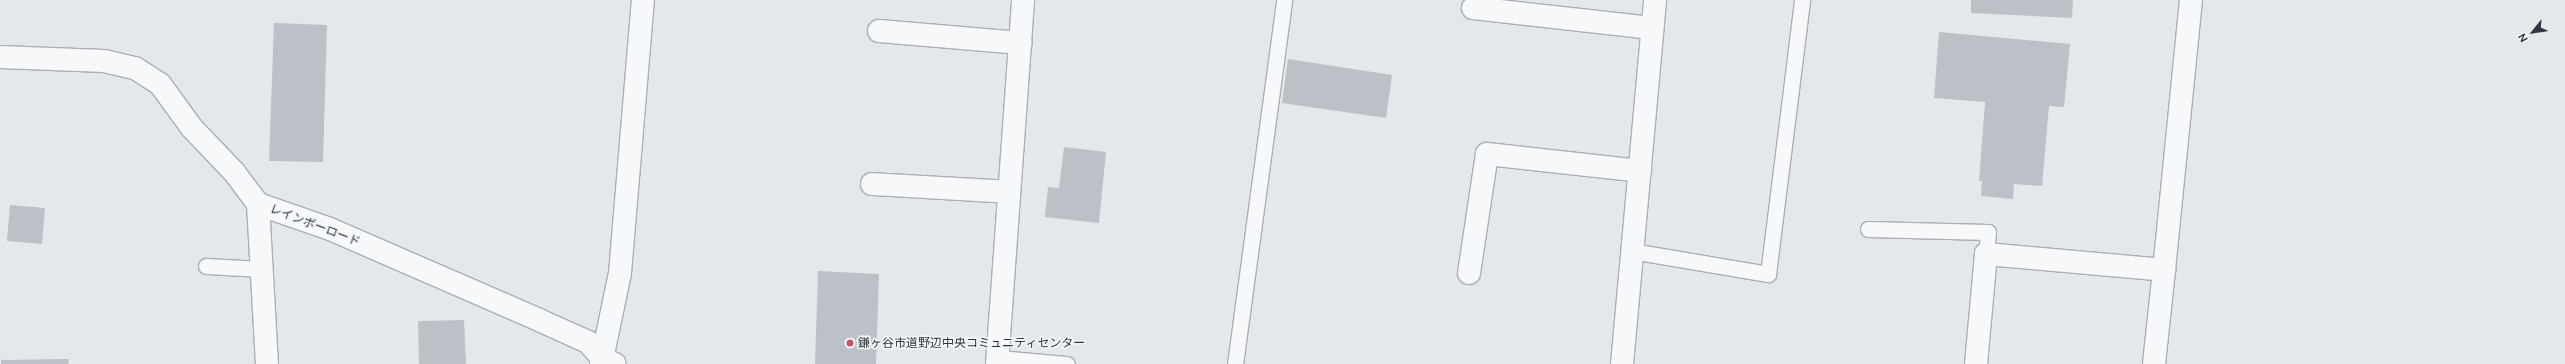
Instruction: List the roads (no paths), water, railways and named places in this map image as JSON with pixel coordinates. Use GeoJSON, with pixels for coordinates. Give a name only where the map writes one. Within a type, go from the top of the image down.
{"type":"FeatureCollection","features":[{"type":"Feature","properties":{"kind":"street"},"geometry":{"type":"LineString","coordinates":[[606,362],[620,273],[642,0]]}},
{"type":"Feature","properties":{"kind":"street"},"geometry":{"type":"LineString","coordinates":[[997,361],[1023,0]]}},
{"type":"Feature","properties":{"kind":"street"},"geometry":{"type":"LineString","coordinates":[[1622,364],[1655,0]]}},
{"type":"Feature","properties":{"kind":"street"},"geometry":{"type":"LineString","coordinates":[[2154,364],[2191,0]]}},
{"type":"Feature","properties":{"kind":"street"},"geometry":{"type":"LineString","coordinates":[[1473,8],[1652,28]]}},
{"type":"Feature","properties":{"kind":"street"},"geometry":{"type":"LineString","coordinates":[[879,31],[1020,43]]}},
{"type":"Feature","properties":{"kind":"street","name":"レインボーロード"},"geometry":{"type":"LineString","coordinates":[[0,57],[104,62],[135,68],[160,84],[192,128],[234,172],[258,204],[330,228],[588,342],[606,362]]}},
{"type":"Feature","properties":{"kind":"street"},"geometry":{"type":"LineString","coordinates":[[1469,273],[1487,154],[1640,171]]}},
{"type":"Feature","properties":{"kind":"street"},"geometry":{"type":"LineString","coordinates":[[872,184],[1009,192]]}},
{"type":"Feature","properties":{"kind":"street"},"geometry":{"type":"LineString","coordinates":[[258,204],[267,364]]}},
{"type":"Feature","properties":{"kind":"street"},"geometry":{"type":"LineString","coordinates":[[1976,364],[1986,254],[2164,270]]}},
{"type":"Feature","properties":{"kind":"lane"},"geometry":{"type":"LineString","coordinates":[[1235,364],[1284,0]]}},
{"type":"Feature","properties":{"kind":"lane"},"geometry":{"type":"LineString","coordinates":[[1632,251],[1768,274],[1802,0]]}},
{"type":"Feature","properties":{"kind":"lane"},"geometry":{"type":"LineString","coordinates":[[1868,229],[1988,232],[1986,254]]}},
{"type":"Feature","properties":{"kind":"lane"},"geometry":{"type":"LineString","coordinates":[[206,266],[262,269]]}},
{"type":"Feature","properties":{"kind":"lane"},"geometry":{"type":"LineString","coordinates":[[997,361],[1067,364]]}},
{"type":"Feature","properties":{"kind":"place","name":"鎌ヶ谷市道野辺中央コミュニティセンター"},"geometry":{"type":"Point","coordinates":[850,343]}}]}
